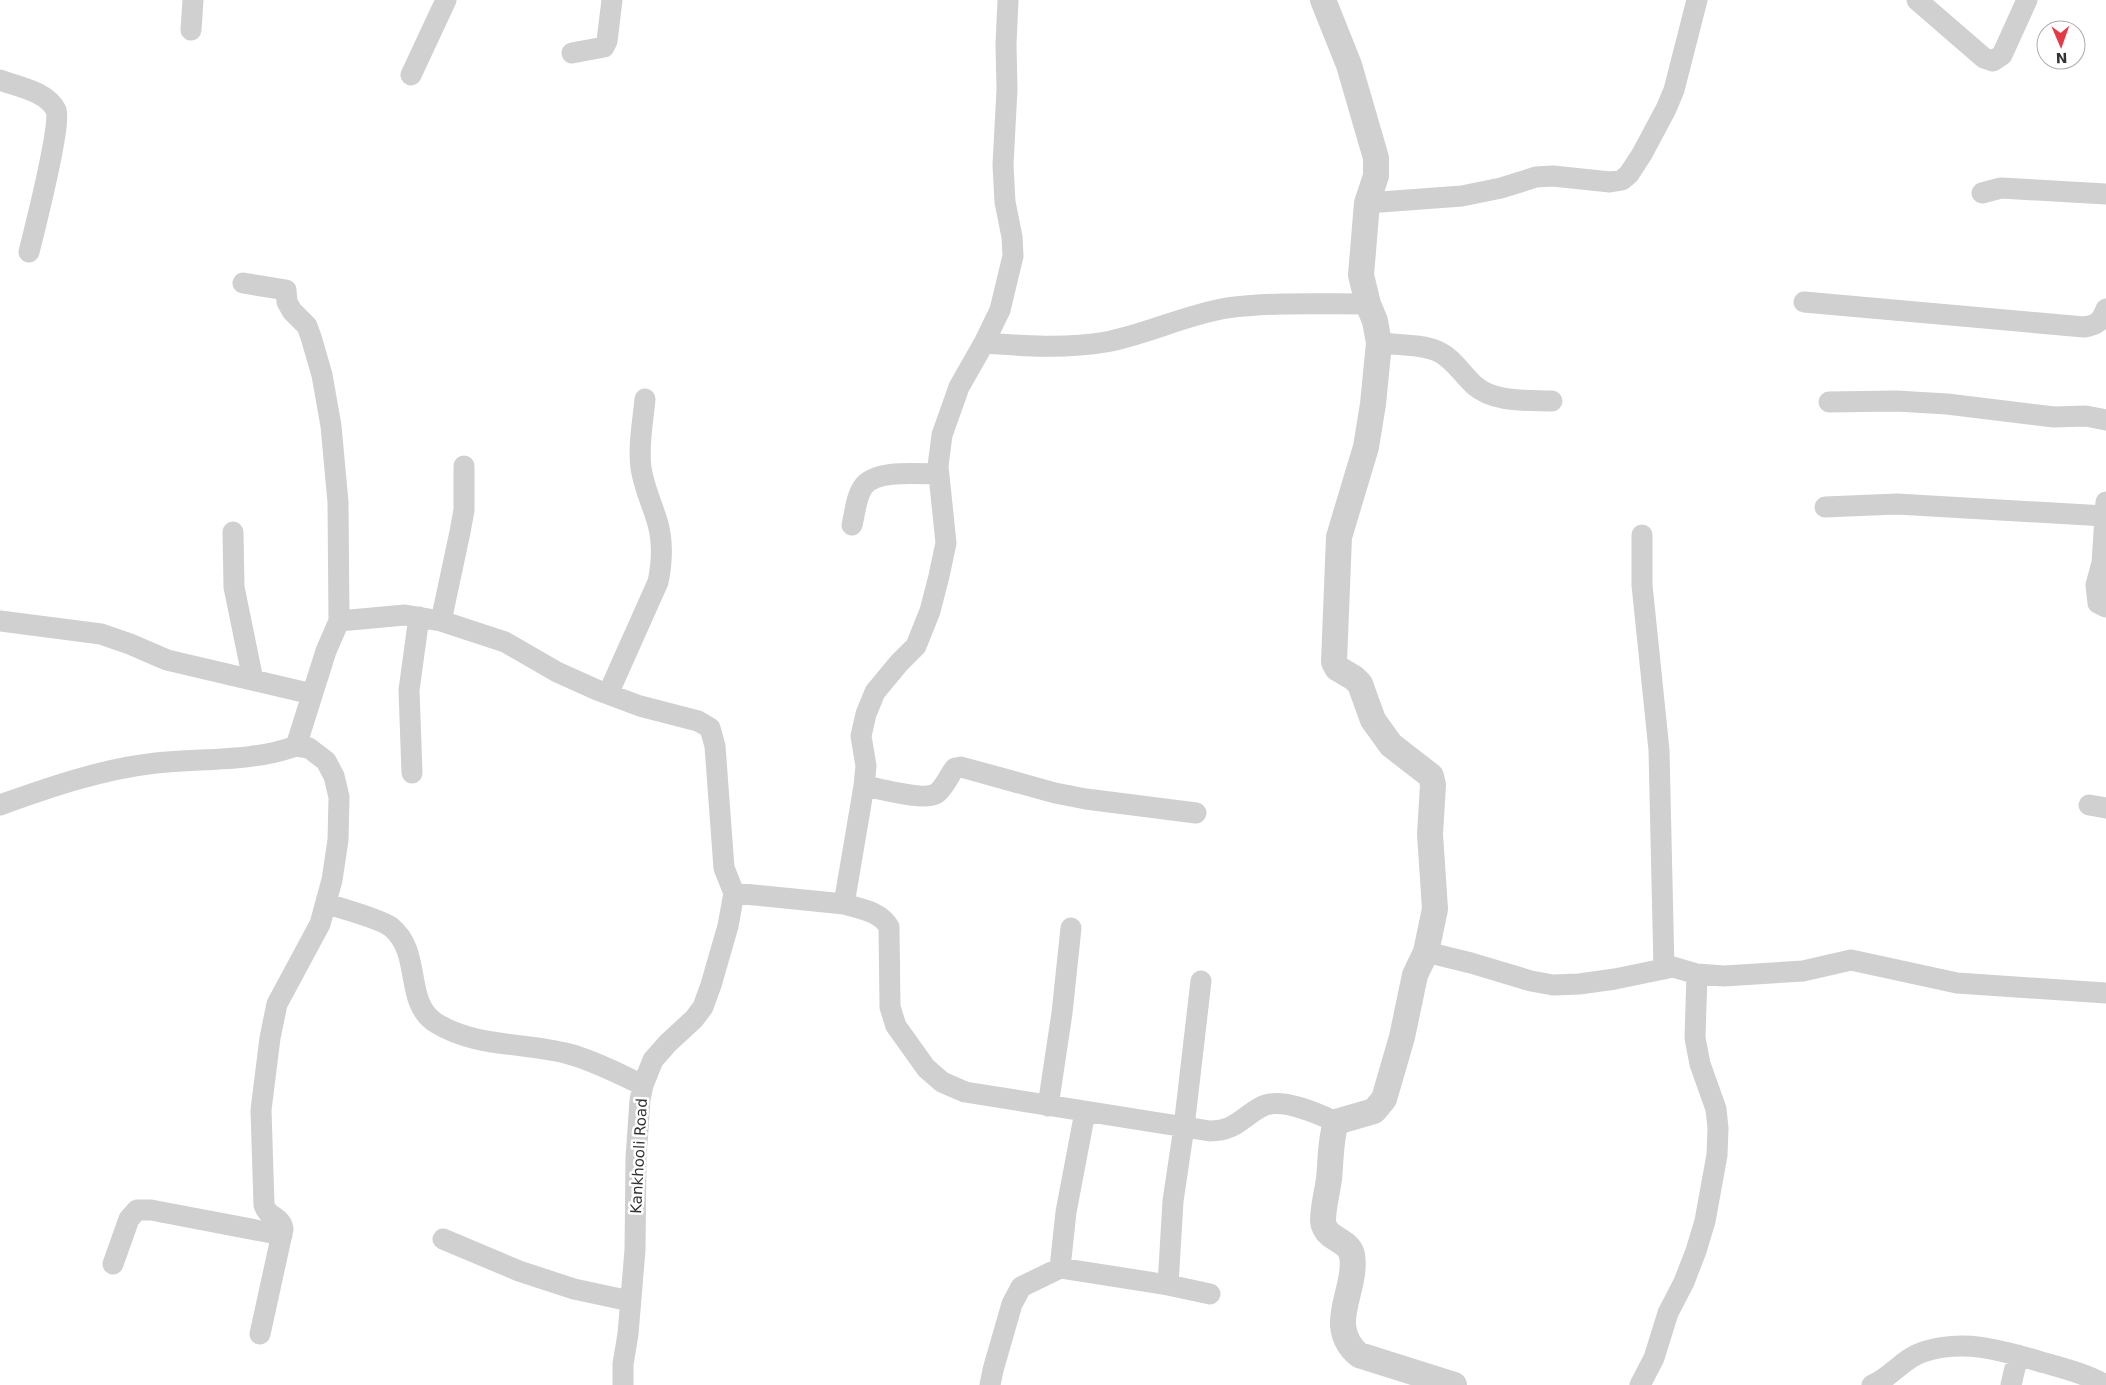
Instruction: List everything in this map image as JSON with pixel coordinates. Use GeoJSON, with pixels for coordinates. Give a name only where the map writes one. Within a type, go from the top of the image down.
{"type":"FeatureCollection","features":[{"type":"Feature","properties":{"kind":"street"},"geometry":{"type":"LineString","coordinates":[[191,30],[193,0]]}},
{"type":"Feature","properties":{"kind":"street"},"geometry":{"type":"LineString","coordinates":[[411,75],[446,0]]}},
{"type":"Feature","properties":{"kind":"street"},"geometry":{"type":"LineString","coordinates":[[572,53],[604,47],[607,41],[612,0]]}},
{"type":"Feature","properties":{"kind":"street"},"geometry":{"type":"LineString","coordinates":[[844,904],[864,786],[866,766],[861,736],[866,714],[875,692],[916,646],[930,611],[946,542],[939,474],[942,435],[950,410],[966,374],[1000,310],[1013,256],[1012,237],[1005,202],[1003,164],[1007,89],[1006,44],[1008,0]]}},
{"type":"Feature","properties":{"kind":"street"},"geometry":{"type":"LineString","coordinates":[[339,621],[397,616],[441,620],[505,642],[557,672],[608,694],[640,706],[698,721],[710,728],[715,746],[724,868],[734,893],[844,904],[875,913],[885,920],[889,927],[890,1007],[896,1026],[926,1068],[942,1082],[964,1092],[1184,1127],[1222,1131],[1243,1121],[1263,1106],[1275,1104],[1298,1107],[1336,1122],[1374,1111],[1384,1100],[1402,1037],[1414,975],[1426,952],[1435,909],[1430,834],[1433,785],[1431,776],[1391,745],[1380,732],[1373,720],[1360,684],[1337,668],[1333,651],[1339,537],[1366,446],[1373,404],[1379,343],[1375,321],[1368,304],[1361,275],[1367,203],[1376,176],[1376,158],[1349,65],[1323,0]]}},
{"type":"Feature","properties":{"kind":"street"},"geometry":{"type":"LineString","coordinates":[[1367,203],[1462,196],[1502,188],[1536,177],[1553,176],[1610,182],[1622,180],[1629,174],[1642,154],[1674,90],[1697,0]]}},
{"type":"Feature","properties":{"kind":"street"},"geometry":{"type":"LineString","coordinates":[[1917,0],[1984,58],[1993,61],[2002,55],[2027,0]]}},
{"type":"Feature","properties":{"kind":"street"},"geometry":{"type":"LineString","coordinates":[[0,80],[42,95],[57,111],[57,123],[48,169],[29,252]]}},
{"type":"Feature","properties":{"kind":"street"},"geometry":{"type":"LineString","coordinates":[[1982,192],[2001,188],[2106,194]]}},
{"type":"Feature","properties":{"kind":"street"},"geometry":{"type":"LineString","coordinates":[[244,283],[286,290],[287,302],[292,311],[307,326],[311,337],[322,375],[331,426],[338,502],[339,621],[326,651],[296,746]]}},
{"type":"Feature","properties":{"kind":"street"},"geometry":{"type":"LineString","coordinates":[[1804,302],[2084,327],[2094,326],[2102,321],[2106,309]]}},
{"type":"Feature","properties":{"kind":"street"},"geometry":{"type":"LineString","coordinates":[[984,343],[1033,347],[1068,346],[1106,342],[1191,316],[1227,308],[1290,304],[1368,304]]}},
{"type":"Feature","properties":{"kind":"street"},"geometry":{"type":"LineString","coordinates":[[1379,343],[1413,346],[1437,351],[1450,360],[1474,385],[1486,393],[1502,398],[1552,400]]}},
{"type":"Feature","properties":{"kind":"street"},"geometry":{"type":"LineString","coordinates":[[608,694],[658,582],[662,568],[662,547],[658,526],[641,470],[640,455],[645,399]]}},
{"type":"Feature","properties":{"kind":"street"},"geometry":{"type":"LineString","coordinates":[[1829,402],[1896,401],[1947,404],[2054,417],[2086,416],[2106,420]]}},
{"type":"Feature","properties":{"kind":"street"},"geometry":{"type":"LineString","coordinates":[[441,620],[464,510],[464,466]]}},
{"type":"Feature","properties":{"kind":"street"},"geometry":{"type":"LineString","coordinates":[[852,525],[863,487],[869,480],[894,474],[939,474]]}},
{"type":"Feature","properties":{"kind":"street"},"geometry":{"type":"LineString","coordinates":[[1825,506],[1897,504],[2105,509],[2102,562],[2096,585],[2098,603],[2106,608]]}},
{"type":"Feature","properties":{"kind":"street"},"geometry":{"type":"LineString","coordinates":[[233,532],[234,587],[253,680]]}},
{"type":"Feature","properties":{"kind":"street"},"geometry":{"type":"LineString","coordinates":[[1642,535],[1642,585],[1659,750],[1664,969]]}},
{"type":"Feature","properties":{"kind":"street"},"geometry":{"type":"LineString","coordinates":[[412,773],[409,690],[419,617]]}},
{"type":"Feature","properties":{"kind":"street"},"geometry":{"type":"LineString","coordinates":[[0,621],[101,634],[167,660],[312,694]]}},
{"type":"Feature","properties":{"kind":"street"},"geometry":{"type":"LineString","coordinates":[[0,805],[92,775],[154,763],[257,755],[284,751],[296,746],[309,748],[326,761],[334,776],[339,797],[338,840],[327,904],[320,924],[277,1004],[270,1038],[261,1110],[264,1205],[268,1214],[280,1220],[283,1224],[260,1334]]}},
{"type":"Feature","properties":{"kind":"street"},"geometry":{"type":"LineString","coordinates":[[864,786],[920,796],[934,795],[944,786],[955,768],[961,766],[1078,798],[1196,813]]}},
{"type":"Feature","properties":{"kind":"street","name":"Kankhooli Road"},"geometry":{"type":"LineString","coordinates":[[623,1385],[623,1364],[628,1334],[635,1250],[636,1158],[640,1100],[643,1085],[653,1060],[668,1042],[694,1019],[703,1007],[728,926],[734,893]]}},
{"type":"Feature","properties":{"kind":"street"},"geometry":{"type":"LineString","coordinates":[[327,904],[389,925],[402,937],[410,959],[421,1010],[434,1022],[452,1033],[486,1042],[528,1046],[569,1054],[598,1064],[643,1085]]}},
{"type":"Feature","properties":{"kind":"street"},"geometry":{"type":"LineString","coordinates":[[1048,1106],[1062,1013],[1071,928]]}},
{"type":"Feature","properties":{"kind":"street"},"geometry":{"type":"LineString","coordinates":[[1426,952],[1552,985],[1579,984],[1615,979],[1673,967],[1697,974],[1724,976],[1803,971],[1851,960],[1957,983],[2106,993]]}},
{"type":"Feature","properties":{"kind":"street"},"geometry":{"type":"LineString","coordinates":[[1640,1385],[1654,1358],[1668,1314],[1684,1282],[1696,1251],[1705,1221],[1717,1155],[1718,1128],[1716,1109],[1700,1064],[1695,1038],[1697,974]]}},
{"type":"Feature","properties":{"kind":"street"},"geometry":{"type":"LineString","coordinates":[[1168,1285],[1173,1201],[1202,981]]}},
{"type":"Feature","properties":{"kind":"street"},"geometry":{"type":"LineString","coordinates":[[1060,1268],[1066,1212],[1085,1112]]}},
{"type":"Feature","properties":{"kind":"street"},"geometry":{"type":"LineString","coordinates":[[1336,1122],[1332,1135],[1323,1223],[1326,1231],[1346,1245],[1351,1252],[1350,1282],[1342,1327],[1345,1339],[1349,1347],[1359,1355],[1454,1385]]}},
{"type":"Feature","properties":{"kind":"street"},"geometry":{"type":"LineString","coordinates":[[113,1264],[129,1219],[137,1210],[151,1210],[282,1235]]}},
{"type":"Feature","properties":{"kind":"street"},"geometry":{"type":"LineString","coordinates":[[443,1239],[519,1271],[574,1290],[630,1301]]}},
{"type":"Feature","properties":{"kind":"street"},"geometry":{"type":"LineString","coordinates":[[990,1385],[992,1370],[1012,1304],[1021,1287],[1060,1268],[1168,1285],[1210,1294]]}},
{"type":"Feature","properties":{"kind":"street"},"geometry":{"type":"LineString","coordinates":[[1872,1385],[1885,1379],[1921,1352],[1953,1345],[1977,1345],[2018,1355],[2073,1378],[2105,1384]]}},
{"type":"Feature","properties":{"kind":"street"},"geometry":{"type":"LineString","coordinates":[[2011,1385],[2018,1355]]}}]}
